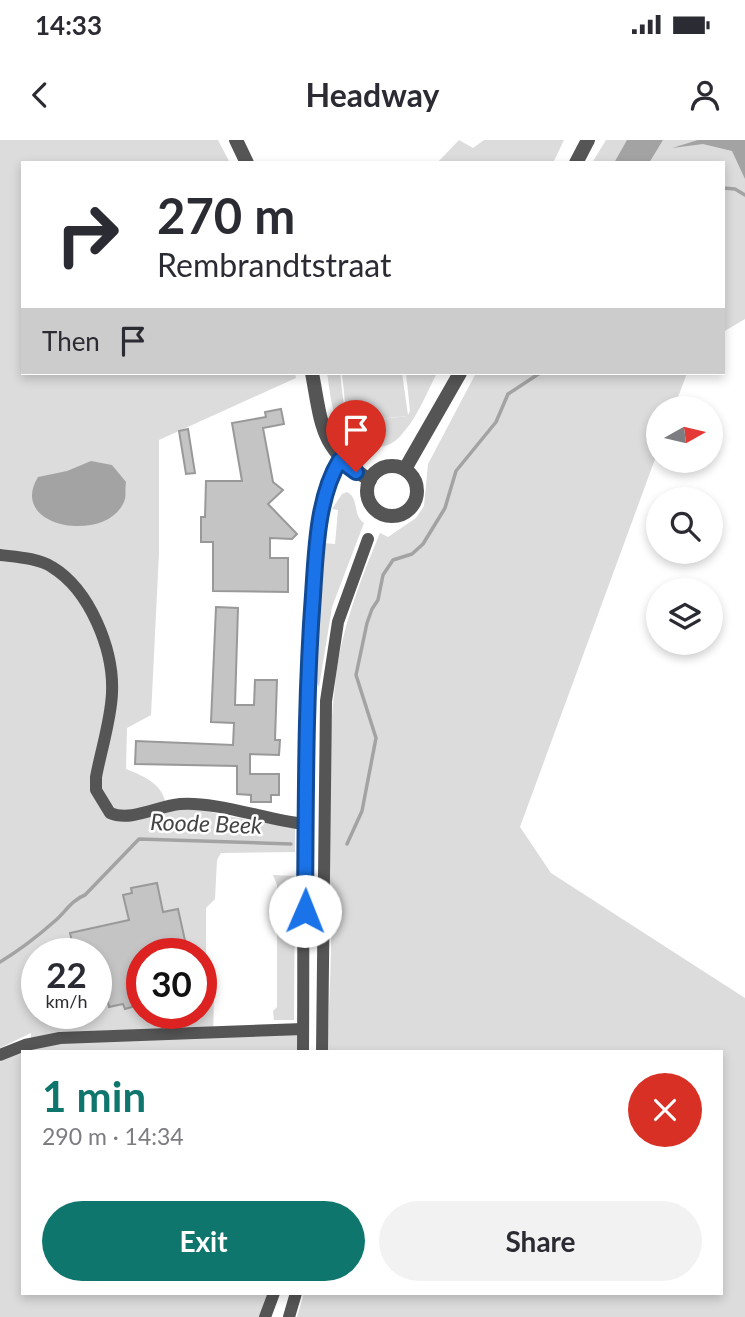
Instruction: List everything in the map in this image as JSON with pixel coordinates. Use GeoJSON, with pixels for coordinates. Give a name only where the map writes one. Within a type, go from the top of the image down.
{"type":"FeatureCollection","features":[{"type":"Feature","properties":{"kind":"street"},"geometry":{"type":"LineString","coordinates":[[236,140],[246,161]]}},
{"type":"Feature","properties":{"kind":"street"},"geometry":{"type":"LineString","coordinates":[[577,161],[588,140]]}},
{"type":"Feature","properties":{"kind":"street"},"geometry":{"type":"LineString","coordinates":[[312,375],[324,435],[340,460],[370,480]]}},
{"type":"Feature","properties":{"kind":"street"},"geometry":{"type":"LineString","coordinates":[[405,469],[459,375]]}},
{"type":"Feature","properties":{"kind":"street"},"geometry":{"type":"LineString","coordinates":[[303,1050],[304,824],[309,653],[316,551],[332,473],[340,460]]}},
{"type":"Feature","properties":{"kind":"street"},"geometry":{"type":"LineString","coordinates":[[385,467],[405,469],[414,477],[417,494],[409,510],[398,515],[381,513],[372,505],[368,493],[370,480],[385,467]]}},
{"type":"Feature","properties":{"kind":"street"},"geometry":{"type":"LineString","coordinates":[[322,1050],[326,701],[338,622],[368,539]]}},
{"type":"Feature","properties":{"kind":"street"},"geometry":{"type":"LineString","coordinates":[[0,555],[51,566],[70,582],[99,623],[108,652],[112,693],[96,777],[96,790],[110,813],[125,816],[181,804],[207,806],[304,824]]}},
{"type":"Feature","properties":{"kind":"street"},"geometry":{"type":"LineString","coordinates":[[0,1055],[25,1045],[60,1038],[303,1029]]}},
{"type":"Feature","properties":{"kind":"street"},"geometry":{"type":"LineString","coordinates":[[265,1317],[273,1295]]}},
{"type":"Feature","properties":{"kind":"street"},"geometry":{"type":"LineString","coordinates":[[289,1317],[295,1295]]}},
{"type":"Feature","properties":{"kind":"shaded area"},"geometry":{"type":"Polygon","coordinates":[[[0,140],[218,140],[229,161],[21,161],[21,375],[295,375],[296,378],[159,440],[159,553],[151,715],[127,728],[126,769],[157,786],[166,805],[185,805],[226,816],[295,827],[295,852],[221,853],[217,860],[215,899],[206,908],[206,938],[126,938],[126,1029],[213,1029],[213,1038],[298,1033],[298,1050],[21,1050],[21,1295],[267,1295],[259,1317],[0,1317],[0,1062],[7,1055],[31,1044],[31,1033],[0,1048],[0,140]]]}},
{"type":"Feature","properties":{"kind":"shaded area"},"geometry":{"type":"Polygon","coordinates":[[[459,140],[473,148],[484,140],[564,140],[554,161],[439,161],[459,140]]]}},
{"type":"Feature","properties":{"kind":"shaded area"},"geometry":{"type":"Polygon","coordinates":[[[606,140],[745,140],[745,319],[725,331],[725,161],[593,161],[606,140]]]}},
{"type":"Feature","properties":{"kind":"shaded area"},"geometry":{"type":"Polygon","coordinates":[[[627,140],[663,140],[650,161],[615,161],[627,140]]]}},
{"type":"Feature","properties":{"kind":"shaded area"},"geometry":{"type":"Polygon","coordinates":[[[698,140],[745,140],[745,179],[732,151],[703,144],[672,148],[698,140]]]}},
{"type":"Feature","properties":{"kind":"shaded area"},"geometry":{"type":"Polygon","coordinates":[[[327,375],[340,375],[346,423],[408,416],[347,422],[342,375],[402,375],[408,415],[410,411],[406,375],[436,375],[407,428],[386,446],[360,445],[350,440],[342,431],[333,410],[327,375]]]}},
{"type":"Feature","properties":{"kind":"shaded area"},"geometry":{"type":"Polygon","coordinates":[[[475,375],[686,375],[678,396],[646,396],[646,473],[650,473],[520,827],[551,873],[745,998],[745,1317],[297,1317],[303,1295],[723,1295],[723,1050],[328,1050],[331,936],[329,773],[332,714],[341,646],[358,588],[380,533],[388,537],[416,518],[424,506],[428,464],[475,375]]]}},
{"type":"Feature","properties":{"kind":"shaded area"},"geometry":{"type":"Polygon","coordinates":[[[91,461],[112,465],[126,482],[125,499],[116,513],[101,522],[83,526],[64,525],[48,519],[36,509],[32,495],[38,477],[67,471],[91,461]]]}},
{"type":"Feature","properties":{"kind":"shaded area"},"geometry":{"type":"Polygon","coordinates":[[[347,492],[364,523],[332,607],[319,687],[314,677],[313,661],[324,543],[335,544],[338,510],[332,509],[342,494],[347,492]]]}},
{"type":"Feature","properties":{"kind":"shaded area"},"geometry":{"type":"Polygon","coordinates":[[[273,875],[295,876],[294,1020],[274,1020],[273,1011],[277,1007],[277,885],[273,875]]]}},
{"type":"Feature","properties":{"kind":"building"},"geometry":{"type":"Polygon","coordinates":[[[281,409],[284,424],[263,428],[273,482],[283,490],[268,504],[297,534],[292,539],[270,538],[270,558],[288,558],[288,592],[213,591],[213,542],[201,542],[206,481],[242,481],[232,423],[266,417],[265,412],[281,409]]]}},
{"type":"Feature","properties":{"kind":"building"},"geometry":{"type":"Polygon","coordinates":[[[188,429],[195,473],[186,474],[179,431],[188,429]]]}},
{"type":"Feature","properties":{"kind":"building"},"geometry":{"type":"Polygon","coordinates":[[[216,607],[238,608],[235,705],[254,705],[255,680],[277,680],[275,740],[280,740],[279,755],[250,754],[250,774],[279,774],[279,795],[271,795],[271,802],[251,802],[251,795],[237,794],[237,766],[135,764],[136,741],[233,745],[234,723],[211,722],[216,607]]]}},
{"type":"Feature","properties":{"kind":"building"},"geometry":{"type":"Polygon","coordinates":[[[157,883],[163,912],[178,909],[184,938],[126,938],[125,1009],[123,1004],[112,1006],[112,938],[71,938],[70,933],[129,920],[123,895],[132,893],[131,888],[157,883]]]}},
{"type":"Feature","properties":{"kind":"waterway","name":"Roode Beek"},"geometry":{"type":"LineString","coordinates":[[725,188],[735,189],[745,195]]}},
{"type":"Feature","properties":{"kind":"waterway","name":"Roode Beek"},"geometry":{"type":"LineString","coordinates":[[347,844],[362,811],[376,738],[356,675],[367,623],[378,600],[383,575],[393,560],[412,554],[423,544],[445,508],[456,471],[496,422],[508,394],[537,375]]}},
{"type":"Feature","properties":{"kind":"waterway","name":"Roode Beek"},"geometry":{"type":"LineString","coordinates":[[0,962],[36,937],[85,895],[139,839],[291,844]]}},
{"type":"Feature","properties":{"kind":"route"},"geometry":{"type":"LineString","coordinates":[[305,911],[305,756],[316,551],[332,473],[340,460],[356,472]]}}]}
